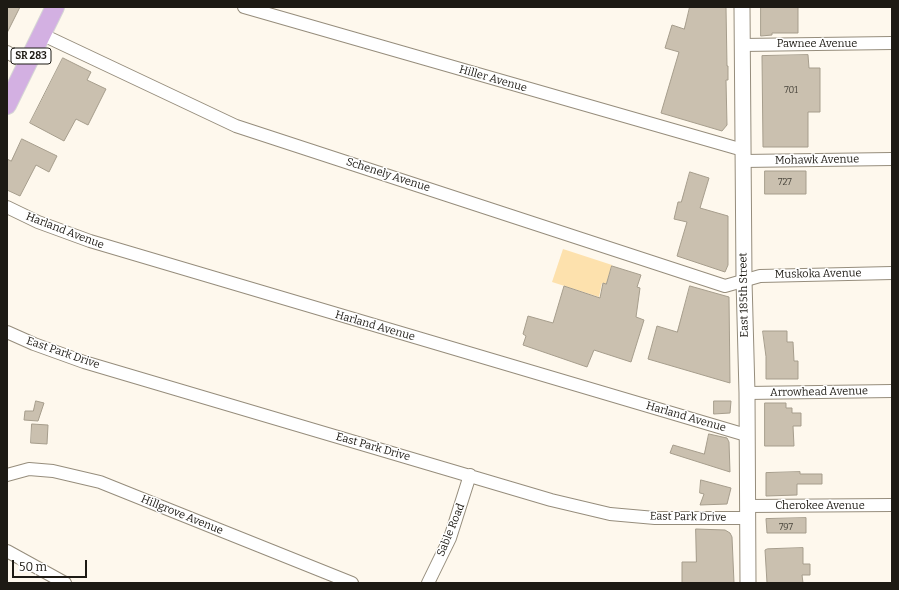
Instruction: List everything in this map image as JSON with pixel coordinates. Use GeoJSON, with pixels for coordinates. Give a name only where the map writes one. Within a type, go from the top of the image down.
{"type":"FeatureCollection","features":[{"type":"Feature","properties":{"kind":"main road","name":"SR 283"},"geometry":{"type":"LineString","coordinates":[[7,106],[55,7]]}},
{"type":"Feature","properties":{"kind":"street","name":"Hiller Avenue"},"geometry":{"type":"LineString","coordinates":[[244,7],[743,156]]}},
{"type":"Feature","properties":{"kind":"street","name":"East 185th Street"},"geometry":{"type":"LineString","coordinates":[[742,7],[748,583]]}},
{"type":"Feature","properties":{"kind":"street","name":"Schenely Avenue"},"geometry":{"type":"LineString","coordinates":[[41,34],[236,126],[725,286],[744,280]]}},
{"type":"Feature","properties":{"kind":"street","name":"Pawnee Avenue"},"geometry":{"type":"LineString","coordinates":[[742,45],[892,43]]}},
{"type":"Feature","properties":{"kind":"street"},"geometry":{"type":"LineString","coordinates":[[7,52],[27,64]]}},
{"type":"Feature","properties":{"kind":"street","name":"Mohawk Avenue"},"geometry":{"type":"LineString","coordinates":[[743,156],[892,159]]}},
{"type":"Feature","properties":{"kind":"street","name":"Harland Avenue"},"geometry":{"type":"LineString","coordinates":[[7,207],[38,222],[90,242],[746,435]]}},
{"type":"Feature","properties":{"kind":"street","name":"Muskoka Avenue"},"geometry":{"type":"LineString","coordinates":[[744,280],[760,276],[892,273]]}},
{"type":"Feature","properties":{"kind":"street","name":"East Park Drive"},"geometry":{"type":"LineString","coordinates":[[7,332],[34,344],[84,362],[551,500],[610,514],[655,518],[748,512]]}},
{"type":"Feature","properties":{"kind":"street","name":"Arrowhead Avenue"},"geometry":{"type":"LineString","coordinates":[[747,393],[892,391]]}},
{"type":"Feature","properties":{"kind":"street","name":"Hillgrove Avenue"},"geometry":{"type":"LineString","coordinates":[[7,475],[29,469],[53,471],[100,482],[352,583]]}},
{"type":"Feature","properties":{"kind":"street","name":"Sable Road"},"geometry":{"type":"LineString","coordinates":[[428,583],[450,538],[470,475]]}},
{"type":"Feature","properties":{"kind":"street","name":"Cherokee Avenue"},"geometry":{"type":"LineString","coordinates":[[748,512],[892,505]]}},
{"type":"Feature","properties":{"kind":"street"},"geometry":{"type":"LineString","coordinates":[[7,551],[65,583]]}},
{"type":"Feature","properties":{"kind":"shaded area"},"geometry":{"type":"Polygon","coordinates":[[[563,249],[612,265],[606,284],[602,283],[599,297],[552,282],[563,249]]]}},
{"type":"Feature","properties":{"kind":"building"},"geometry":{"type":"Polygon","coordinates":[[[7,7],[20,7],[7,33],[7,7]]]}},
{"type":"Feature","properties":{"kind":"building"},"geometry":{"type":"Polygon","coordinates":[[[690,7],[726,7],[728,66],[728,80],[726,80],[727,125],[722,131],[661,113],[679,52],[665,48],[672,25],[684,29],[690,7]]]}},
{"type":"Feature","properties":{"kind":"building"},"geometry":{"type":"Polygon","coordinates":[[[761,7],[798,7],[798,33],[772,33],[772,35],[761,36],[761,7]]]}},
{"type":"Feature","properties":{"kind":"building"},"geometry":{"type":"Polygon","coordinates":[[[808,55],[809,68],[820,68],[820,112],[808,112],[808,147],[763,147],[762,56],[808,55]]]}},
{"type":"Feature","properties":{"kind":"building"},"geometry":{"type":"Polygon","coordinates":[[[63,58],[91,72],[87,80],[106,89],[88,125],[76,119],[64,141],[30,123],[63,58]]]}},
{"type":"Feature","properties":{"kind":"building"},"geometry":{"type":"Polygon","coordinates":[[[22,139],[57,156],[49,172],[36,165],[20,196],[7,190],[7,159],[11,161],[22,139]]]}},
{"type":"Feature","properties":{"kind":"building"},"geometry":{"type":"Polygon","coordinates":[[[765,171],[806,171],[806,194],[765,194],[765,171]]]}},
{"type":"Feature","properties":{"kind":"building"},"geometry":{"type":"Polygon","coordinates":[[[690,172],[709,178],[700,208],[728,216],[728,265],[725,272],[677,256],[687,222],[674,219],[678,202],[681,202],[690,172]]]}},
{"type":"Feature","properties":{"kind":"building"},"geometry":{"type":"Polygon","coordinates":[[[612,266],[641,275],[637,287],[640,288],[636,317],[644,320],[631,362],[594,350],[587,367],[523,345],[526,336],[523,334],[528,316],[553,323],[564,286],[600,298],[603,283],[606,284],[612,266]]]}},
{"type":"Feature","properties":{"kind":"building"},"geometry":{"type":"Polygon","coordinates":[[[690,286],[729,297],[730,383],[648,359],[657,326],[677,332],[690,286]]]}},
{"type":"Feature","properties":{"kind":"building"},"geometry":{"type":"Polygon","coordinates":[[[763,331],[787,331],[787,342],[793,342],[794,361],[798,361],[798,379],[766,379],[766,357],[763,331]]]}},
{"type":"Feature","properties":{"kind":"building"},"geometry":{"type":"Polygon","coordinates":[[[36,401],[44,403],[38,421],[24,420],[25,411],[33,411],[36,401]]]}},
{"type":"Feature","properties":{"kind":"building"},"geometry":{"type":"Polygon","coordinates":[[[714,401],[731,401],[730,413],[714,414],[714,401]]]}},
{"type":"Feature","properties":{"kind":"building"},"geometry":{"type":"Polygon","coordinates":[[[765,403],[786,403],[786,408],[792,408],[792,413],[801,413],[801,426],[793,426],[794,446],[765,446],[765,403]]]}},
{"type":"Feature","properties":{"kind":"building"},"geometry":{"type":"Polygon","coordinates":[[[32,424],[48,425],[47,444],[31,443],[32,424]]]}},
{"type":"Feature","properties":{"kind":"building"},"geometry":{"type":"Polygon","coordinates":[[[709,434],[727,438],[729,442],[730,472],[670,453],[673,445],[704,454],[709,434]]]}},
{"type":"Feature","properties":{"kind":"building"},"geometry":{"type":"Polygon","coordinates":[[[800,472],[800,474],[822,474],[822,484],[797,484],[797,495],[766,496],[766,473],[800,472]]]}},
{"type":"Feature","properties":{"kind":"building"},"geometry":{"type":"Polygon","coordinates":[[[701,480],[731,488],[727,504],[700,505],[704,494],[700,493],[701,480]]]}},
{"type":"Feature","properties":{"kind":"building"},"geometry":{"type":"Polygon","coordinates":[[[806,518],[806,533],[767,533],[766,519],[806,518]]]}},
{"type":"Feature","properties":{"kind":"building"},"geometry":{"type":"Polygon","coordinates":[[[696,529],[725,530],[730,533],[732,537],[734,583],[682,583],[682,562],[696,562],[696,529]]]}},
{"type":"Feature","properties":{"kind":"building"},"geometry":{"type":"Polygon","coordinates":[[[803,548],[803,564],[810,564],[810,575],[802,575],[803,583],[767,583],[765,550],[803,548]]]}}]}
